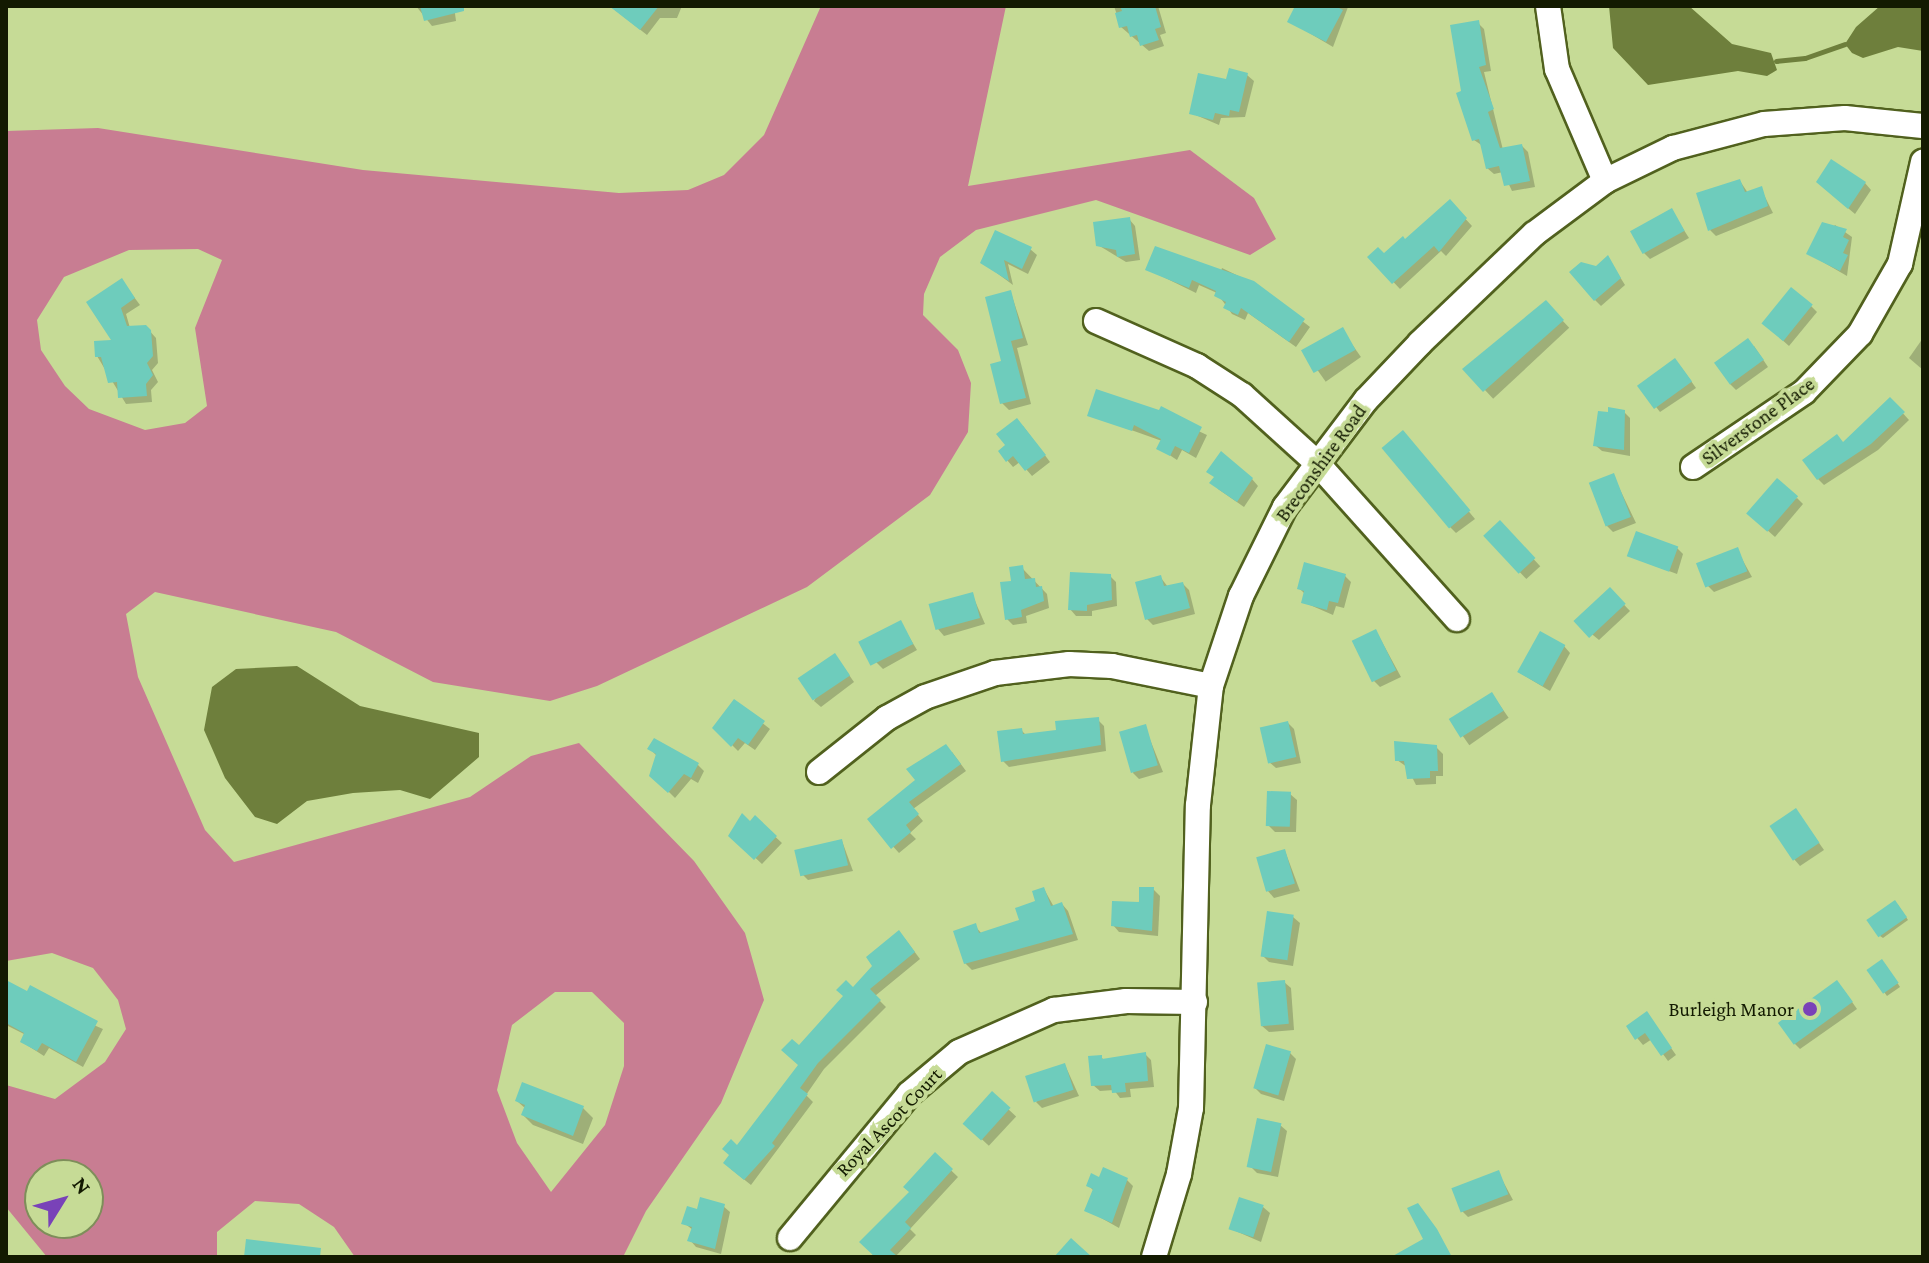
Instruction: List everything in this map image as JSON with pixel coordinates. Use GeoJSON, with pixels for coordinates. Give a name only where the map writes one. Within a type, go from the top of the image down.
{"type":"FeatureCollection","features":[{"type":"Feature","properties":{"kind":"street"},"geometry":{"type":"LineString","coordinates":[[1548,6],[1557,69],[1605,181]]}},
{"type":"Feature","properties":{"kind":"street","name":"Breconshire Road"},"geometry":{"type":"LineString","coordinates":[[1154,1257],[1187,1142],[1195,1002],[1198,805],[1211,686],[1241,596],[1285,507],[1316,462],[1366,400],[1490,273],[1605,181],[1673,148],[1764,124],[1845,118],[1923,126]]}},
{"type":"Feature","properties":{"kind":"street","name":"Silverstone Place"},"geometry":{"type":"LineString","coordinates":[[1693,467],[1804,392],[1860,334],[1900,264],[1923,162]]}},
{"type":"Feature","properties":{"kind":"street"},"geometry":{"type":"LineString","coordinates":[[1096,321],[1208,373],[1242,395],[1316,462],[1457,619]]}},
{"type":"Feature","properties":{"kind":"street"},"geometry":{"type":"LineString","coordinates":[[819,772],[887,718],[925,697],[995,673],[1069,664],[1112,666],[1211,686]]}},
{"type":"Feature","properties":{"kind":"street","name":"Royal Ascot Court"},"geometry":{"type":"LineString","coordinates":[[790,1238],[898,1106],[959,1052],[1054,1010],[1126,1001],[1195,1002]]}},
{"type":"Feature","properties":{"kind":"shaded area"},"geometry":{"type":"Polygon","coordinates":[[[821,6],[1006,6],[968,186],[1190,150],[1254,198],[1276,239],[1250,255],[1096,200],[976,230],[940,257],[924,294],[923,315],[958,350],[971,383],[968,432],[930,495],[807,587],[597,686],[550,701],[433,682],[336,632],[155,592],[126,614],[138,677],[205,830],[234,862],[470,797],[531,756],[579,743],[694,861],[745,933],[764,1000],[721,1103],[646,1211],[623,1257],[355,1257],[334,1227],[299,1204],[255,1201],[217,1232],[217,1257],[47,1257],[32,1239],[104,1239],[104,1159],[24,1159],[24,1229],[6,1207],[6,1085],[55,1099],[105,1062],[126,1029],[118,1000],[93,968],[52,953],[6,961],[6,131],[98,128],[363,170],[619,193],[688,190],[724,175],[764,135],[821,6]],[[198,249],[129,250],[64,277],[37,320],[41,350],[65,386],[89,409],[145,430],[185,423],[207,406],[195,328],[222,260],[198,249]],[[555,992],[512,1025],[497,1090],[517,1143],[551,1192],[605,1125],[624,1066],[624,1023],[592,992],[555,992]]]}},
{"type":"Feature","properties":{"kind":"shaded area"},"geometry":{"type":"Polygon","coordinates":[[[1609,6],[1689,6],[1732,44],[1771,53],[1777,70],[1767,76],[1738,71],[1648,85],[1613,48],[1609,6]]]}},
{"type":"Feature","properties":{"kind":"shaded area"},"geometry":{"type":"Polygon","coordinates":[[[1880,6],[1923,6],[1923,51],[1898,47],[1863,58],[1852,53],[1845,44],[1856,27],[1880,6]]]}},
{"type":"Feature","properties":{"kind":"shaded area"},"geometry":{"type":"Polygon","coordinates":[[[297,666],[360,706],[479,733],[479,757],[430,799],[400,790],[353,793],[307,801],[277,824],[255,817],[225,778],[204,730],[212,687],[236,669],[297,666]]]}},
{"type":"Feature","properties":{"kind":"building"},"geometry":{"type":"Polygon","coordinates":[[[420,6],[464,6],[464,11],[424,21],[420,6]]]}},
{"type":"Feature","properties":{"kind":"building"},"geometry":{"type":"Polygon","coordinates":[[[609,6],[659,6],[640,30],[609,6]]]}},
{"type":"Feature","properties":{"kind":"building"},"geometry":{"type":"Polygon","coordinates":[[[1120,6],[1155,6],[1161,27],[1155,29],[1159,40],[1140,46],[1137,35],[1130,37],[1127,26],[1119,28],[1115,13],[1122,11],[1120,6]]]}},
{"type":"Feature","properties":{"kind":"building"},"geometry":{"type":"Polygon","coordinates":[[[1295,6],[1335,6],[1343,10],[1326,42],[1287,22],[1295,6]]]}},
{"type":"Feature","properties":{"kind":"building"},"geometry":{"type":"Polygon","coordinates":[[[1479,20],[1486,65],[1479,67],[1494,109],[1488,112],[1500,148],[1522,144],[1530,181],[1504,186],[1499,166],[1486,169],[1479,139],[1472,141],[1456,93],[1461,91],[1450,25],[1479,20]]]}},
{"type":"Feature","properties":{"kind":"building"},"geometry":{"type":"Polygon","coordinates":[[[1229,68],[1248,73],[1239,112],[1230,110],[1229,116],[1215,113],[1213,120],[1189,114],[1198,73],[1226,79],[1229,68]]]}},
{"type":"Feature","properties":{"kind":"building"},"geometry":{"type":"Polygon","coordinates":[[[1831,159],[1866,182],[1848,209],[1816,182],[1831,159]]]}},
{"type":"Feature","properties":{"kind":"building"},"geometry":{"type":"Polygon","coordinates":[[[1740,179],[1745,192],[1762,186],[1768,206],[1708,231],[1696,193],[1740,179]]]}},
{"type":"Feature","properties":{"kind":"building"},"geometry":{"type":"Polygon","coordinates":[[[1450,199],[1467,218],[1439,252],[1434,246],[1392,284],[1367,257],[1378,247],[1384,253],[1403,236],[1405,239],[1450,199]]]}},
{"type":"Feature","properties":{"kind":"building"},"geometry":{"type":"Polygon","coordinates":[[[1672,208],[1685,231],[1643,254],[1630,231],[1672,208]]]}},
{"type":"Feature","properties":{"kind":"building"},"geometry":{"type":"Polygon","coordinates":[[[1130,217],[1135,254],[1117,257],[1116,250],[1096,246],[1093,222],[1130,217]]]}},
{"type":"Feature","properties":{"kind":"building"},"geometry":{"type":"Polygon","coordinates":[[[1822,222],[1847,229],[1843,237],[1849,240],[1843,253],[1848,255],[1840,271],[1806,254],[1822,222]]]}},
{"type":"Feature","properties":{"kind":"building"},"geometry":{"type":"Polygon","coordinates":[[[995,230],[1032,247],[1022,269],[1004,260],[1009,281],[980,263],[995,230]]]}},
{"type":"Feature","properties":{"kind":"building"},"geometry":{"type":"Polygon","coordinates":[[[1155,246],[1254,281],[1305,319],[1289,342],[1241,308],[1238,315],[1223,308],[1226,302],[1214,296],[1216,291],[1192,280],[1189,288],[1145,270],[1155,246]]]}},
{"type":"Feature","properties":{"kind":"building"},"geometry":{"type":"Polygon","coordinates":[[[1608,255],[1621,278],[1594,301],[1569,272],[1581,262],[1596,266],[1608,255]]]}},
{"type":"Feature","properties":{"kind":"building"},"geometry":{"type":"Polygon","coordinates":[[[122,278],[135,298],[121,308],[127,326],[146,325],[151,330],[153,356],[147,363],[153,375],[146,384],[147,396],[118,398],[117,382],[108,383],[101,357],[95,357],[94,341],[111,340],[86,302],[122,278]]]}},
{"type":"Feature","properties":{"kind":"building"},"geometry":{"type":"Polygon","coordinates":[[[1791,287],[1813,305],[1783,341],[1761,324],[1791,287]]]}},
{"type":"Feature","properties":{"kind":"building"},"geometry":{"type":"Polygon","coordinates":[[[1011,290],[1023,338],[1011,341],[1026,398],[1000,404],[990,364],[1001,361],[985,297],[1011,290]]]}},
{"type":"Feature","properties":{"kind":"building"},"geometry":{"type":"Polygon","coordinates":[[[1546,300],[1564,320],[1483,392],[1462,369],[1546,300]]]}},
{"type":"Feature","properties":{"kind":"building"},"geometry":{"type":"Polygon","coordinates":[[[1343,327],[1356,350],[1314,373],[1301,350],[1343,327]]]}},
{"type":"Feature","properties":{"kind":"building"},"geometry":{"type":"Polygon","coordinates":[[[1748,338],[1764,360],[1730,385],[1714,363],[1748,338]]]}},
{"type":"Feature","properties":{"kind":"building"},"geometry":{"type":"Polygon","coordinates":[[[1675,358],[1692,381],[1654,409],[1637,386],[1675,358]]]}},
{"type":"Feature","properties":{"kind":"building"},"geometry":{"type":"Polygon","coordinates":[[[1096,389],[1159,410],[1161,406],[1202,427],[1189,453],[1175,446],[1170,456],[1156,449],[1161,439],[1134,425],[1132,431],[1087,416],[1096,389]]]}},
{"type":"Feature","properties":{"kind":"building"},"geometry":{"type":"Polygon","coordinates":[[[1890,397],[1905,412],[1871,444],[1817,480],[1802,460],[1837,434],[1843,442],[1890,397]]]}},
{"type":"Feature","properties":{"kind":"building"},"geometry":{"type":"Polygon","coordinates":[[[1608,407],[1625,410],[1624,450],[1593,446],[1598,411],[1608,412],[1608,407]]]}},
{"type":"Feature","properties":{"kind":"building"},"geometry":{"type":"Polygon","coordinates":[[[1017,418],[1046,455],[1025,471],[1013,456],[1006,462],[998,451],[1005,445],[996,434],[1017,418]]]}},
{"type":"Feature","properties":{"kind":"building"},"geometry":{"type":"Polygon","coordinates":[[[1403,430],[1470,510],[1449,528],[1382,448],[1403,430]]]}},
{"type":"Feature","properties":{"kind":"building"},"geometry":{"type":"Polygon","coordinates":[[[1221,451],[1253,478],[1237,502],[1209,483],[1214,477],[1206,472],[1221,451]]]}},
{"type":"Feature","properties":{"kind":"building"},"geometry":{"type":"Polygon","coordinates":[[[1614,473],[1631,517],[1606,527],[1589,483],[1614,473]]]}},
{"type":"Feature","properties":{"kind":"building"},"geometry":{"type":"Polygon","coordinates":[[[1777,478],[1798,496],[1767,532],[1746,513],[1777,478]]]}},
{"type":"Feature","properties":{"kind":"building"},"geometry":{"type":"Polygon","coordinates":[[[1500,520],[1535,558],[1519,574],[1483,536],[1500,520]]]}},
{"type":"Feature","properties":{"kind":"building"},"geometry":{"type":"Polygon","coordinates":[[[1636,531],[1678,546],[1669,572],[1627,556],[1636,531]]]}},
{"type":"Feature","properties":{"kind":"building"},"geometry":{"type":"Polygon","coordinates":[[[1738,547],[1747,571],[1705,587],[1696,563],[1738,547]]]}},
{"type":"Feature","properties":{"kind":"building"},"geometry":{"type":"Polygon","coordinates":[[[1304,562],[1346,574],[1338,603],[1329,601],[1327,610],[1301,603],[1304,591],[1297,589],[1304,562]]]}},
{"type":"Feature","properties":{"kind":"building"},"geometry":{"type":"Polygon","coordinates":[[[1023,565],[1025,579],[1035,578],[1036,587],[1042,586],[1044,601],[1021,610],[1022,617],[1005,620],[1000,582],[1011,581],[1009,567],[1023,565]]]}},
{"type":"Feature","properties":{"kind":"building"},"geometry":{"type":"Polygon","coordinates":[[[1070,572],[1111,574],[1112,600],[1087,605],[1087,611],[1068,610],[1070,572]]]}},
{"type":"Feature","properties":{"kind":"building"},"geometry":{"type":"Polygon","coordinates":[[[1161,575],[1164,586],[1183,582],[1190,608],[1145,620],[1135,582],[1161,575]]]}},
{"type":"Feature","properties":{"kind":"building"},"geometry":{"type":"Polygon","coordinates":[[[1610,587],[1626,604],[1589,638],[1573,621],[1610,587]]]}},
{"type":"Feature","properties":{"kind":"building"},"geometry":{"type":"Polygon","coordinates":[[[973,592],[980,618],[936,630],[929,604],[973,592]]]}},
{"type":"Feature","properties":{"kind":"building"},"geometry":{"type":"Polygon","coordinates":[[[901,620],[913,644],[870,666],[858,642],[901,620]]]}},
{"type":"Feature","properties":{"kind":"building"},"geometry":{"type":"Polygon","coordinates":[[[1376,629],[1396,670],[1372,682],[1352,641],[1376,629]]]}},
{"type":"Feature","properties":{"kind":"building"},"geometry":{"type":"Polygon","coordinates":[[[1540,631],[1565,645],[1543,686],[1517,672],[1540,631]]]}},
{"type":"Feature","properties":{"kind":"building"},"geometry":{"type":"Polygon","coordinates":[[[835,653],[850,675],[813,701],[798,678],[835,653]]]}},
{"type":"Feature","properties":{"kind":"building"},"geometry":{"type":"Polygon","coordinates":[[[1492,692],[1504,711],[1460,738],[1449,719],[1492,692]]]}},
{"type":"Feature","properties":{"kind":"building"},"geometry":{"type":"Polygon","coordinates":[[[734,699],[765,721],[748,745],[738,738],[731,747],[712,728],[734,699]]]}},
{"type":"Feature","properties":{"kind":"building"},"geometry":{"type":"Polygon","coordinates":[[[1099,717],[1101,745],[1001,762],[997,731],[1022,728],[1023,734],[1056,730],[1055,721],[1099,717]]]}},
{"type":"Feature","properties":{"kind":"building"},"geometry":{"type":"Polygon","coordinates":[[[1288,721],[1296,757],[1268,764],[1260,728],[1288,721]]]}},
{"type":"Feature","properties":{"kind":"building"},"geometry":{"type":"Polygon","coordinates":[[[1146,724],[1158,765],[1131,773],[1119,732],[1146,724]]]}},
{"type":"Feature","properties":{"kind":"building"},"geometry":{"type":"Polygon","coordinates":[[[654,738],[699,763],[691,778],[684,774],[668,793],[649,776],[656,754],[647,749],[654,738]]]}},
{"type":"Feature","properties":{"kind":"building"},"geometry":{"type":"Polygon","coordinates":[[[1394,741],[1437,745],[1438,771],[1430,771],[1430,778],[1407,779],[1404,761],[1395,761],[1394,741]]]}},
{"type":"Feature","properties":{"kind":"building"},"geometry":{"type":"Polygon","coordinates":[[[946,744],[961,764],[909,802],[919,814],[906,825],[911,832],[891,849],[867,819],[915,780],[906,769],[946,744]]]}},
{"type":"Feature","properties":{"kind":"building"},"geometry":{"type":"Polygon","coordinates":[[[1267,791],[1291,792],[1290,827],[1266,826],[1267,791]]]}},
{"type":"Feature","properties":{"kind":"building"},"geometry":{"type":"Polygon","coordinates":[[[1796,808],[1819,843],[1793,861],[1769,826],[1796,808]]]}},
{"type":"Feature","properties":{"kind":"building"},"geometry":{"type":"Polygon","coordinates":[[[742,813],[750,821],[755,815],[777,836],[754,860],[728,836],[742,813]]]}},
{"type":"Feature","properties":{"kind":"building"},"geometry":{"type":"Polygon","coordinates":[[[842,839],[848,865],[800,876],[794,850],[842,839]]]}},
{"type":"Feature","properties":{"kind":"building"},"geometry":{"type":"Polygon","coordinates":[[[1285,849],[1295,884],[1266,892],[1256,857],[1285,849]]]}},
{"type":"Feature","properties":{"kind":"building"},"geometry":{"type":"Polygon","coordinates":[[[1044,887],[1051,906],[1062,902],[1073,934],[964,964],[953,931],[976,923],[979,933],[1019,920],[1015,908],[1035,901],[1032,891],[1044,887]]]}},
{"type":"Feature","properties":{"kind":"building"},"geometry":{"type":"Polygon","coordinates":[[[1139,887],[1154,887],[1152,931],[1111,926],[1112,901],[1139,902],[1139,887]]]}},
{"type":"Feature","properties":{"kind":"building"},"geometry":{"type":"Polygon","coordinates":[[[1895,900],[1907,917],[1878,937],[1866,920],[1895,900]]]}},
{"type":"Feature","properties":{"kind":"building"},"geometry":{"type":"Polygon","coordinates":[[[1267,911],[1294,915],[1287,960],[1261,957],[1267,911]]]}},
{"type":"Feature","properties":{"kind":"building"},"geometry":{"type":"Polygon","coordinates":[[[899,930],[915,952],[870,989],[881,1000],[818,1063],[800,1088],[808,1094],[772,1143],[775,1146],[744,1180],[723,1163],[729,1155],[722,1149],[731,1139],[737,1145],[798,1065],[781,1050],[792,1039],[799,1045],[843,996],[836,990],[846,980],[853,987],[872,966],[866,957],[899,930]]]}},
{"type":"Feature","properties":{"kind":"building"},"geometry":{"type":"Polygon","coordinates":[[[1882,959],[1899,983],[1883,994],[1866,970],[1882,959]]]}},
{"type":"Feature","properties":{"kind":"building"},"geometry":{"type":"Polygon","coordinates":[[[6,980],[27,991],[30,985],[98,1021],[76,1062],[42,1043],[37,1051],[20,1042],[24,1033],[6,1023],[6,980]]]}},
{"type":"Feature","properties":{"kind":"building"},"geometry":{"type":"Polygon","coordinates":[[[1285,980],[1289,1024],[1261,1026],[1257,982],[1285,980]]]}},
{"type":"Feature","properties":{"kind":"building","name":"Burleigh Manor"},"geometry":{"type":"Polygon","coordinates":[[[1837,980],[1853,1002],[1794,1045],[1778,1023],[1837,980]]]}},
{"type":"Feature","properties":{"kind":"building"},"geometry":{"type":"Polygon","coordinates":[[[1647,1011],[1672,1048],[1661,1056],[1645,1033],[1635,1040],[1626,1026],[1647,1011]]]}},
{"type":"Feature","properties":{"kind":"building"},"geometry":{"type":"Polygon","coordinates":[[[1266,1044],[1291,1051],[1278,1095],[1253,1088],[1266,1044]]]}},
{"type":"Feature","properties":{"kind":"building"},"geometry":{"type":"Polygon","coordinates":[[[1146,1052],[1148,1081],[1125,1083],[1126,1092],[1112,1093],[1111,1085],[1091,1086],[1088,1056],[1102,1055],[1102,1059],[1146,1052]]]}},
{"type":"Feature","properties":{"kind":"building"},"geometry":{"type":"Polygon","coordinates":[[[1065,1063],[1074,1090],[1034,1103],[1025,1076],[1065,1063]]]}},
{"type":"Feature","properties":{"kind":"building"},"geometry":{"type":"Polygon","coordinates":[[[522,1082],[584,1106],[573,1136],[521,1115],[525,1105],[515,1101],[522,1082]]]}},
{"type":"Feature","properties":{"kind":"building"},"geometry":{"type":"Polygon","coordinates":[[[992,1091],[1011,1108],[981,1140],[963,1124],[992,1091]]]}},
{"type":"Feature","properties":{"kind":"building"},"geometry":{"type":"Polygon","coordinates":[[[1257,1118],[1281,1123],[1271,1172],[1247,1167],[1257,1118]]]}},
{"type":"Feature","properties":{"kind":"building"},"geometry":{"type":"Polygon","coordinates":[[[935,1152],[953,1169],[905,1222],[911,1228],[890,1250],[898,1257],[875,1257],[859,1242],[909,1192],[903,1187],[935,1152]]]}},
{"type":"Feature","properties":{"kind":"building"},"geometry":{"type":"Polygon","coordinates":[[[1103,1167],[1128,1178],[1112,1223],[1084,1211],[1093,1189],[1086,1186],[1091,1173],[1099,1177],[1103,1167]]]}},
{"type":"Feature","properties":{"kind":"building"},"geometry":{"type":"Polygon","coordinates":[[[1499,1170],[1508,1194],[1461,1213],[1451,1188],[1499,1170]]]}},
{"type":"Feature","properties":{"kind":"building"},"geometry":{"type":"Polygon","coordinates":[[[700,1197],[725,1204],[715,1249],[687,1241],[692,1227],[681,1224],[687,1206],[697,1209],[700,1197]]]}},
{"type":"Feature","properties":{"kind":"building"},"geometry":{"type":"Polygon","coordinates":[[[1239,1197],[1264,1205],[1253,1237],[1228,1229],[1239,1197]]]}},
{"type":"Feature","properties":{"kind":"building"},"geometry":{"type":"Polygon","coordinates":[[[1418,1203],[1452,1257],[1391,1257],[1423,1239],[1407,1208],[1418,1203]]]}},
{"type":"Feature","properties":{"kind":"building"},"geometry":{"type":"Polygon","coordinates":[[[1071,1238],[1092,1257],[1054,1257],[1071,1238]]]}},
{"type":"Feature","properties":{"kind":"building"},"geometry":{"type":"Polygon","coordinates":[[[246,1239],[321,1248],[320,1257],[244,1257],[246,1239]]]}},
{"type":"Feature","properties":{"kind":"waterway"},"geometry":{"type":"LineString","coordinates":[[1776,61],[1805,58],[1845,44]]}},
{"type":"Feature","properties":{"kind":"place","name":"Burleigh Manor"},"geometry":{"type":"Point","coordinates":[1810,1009]}}]}
